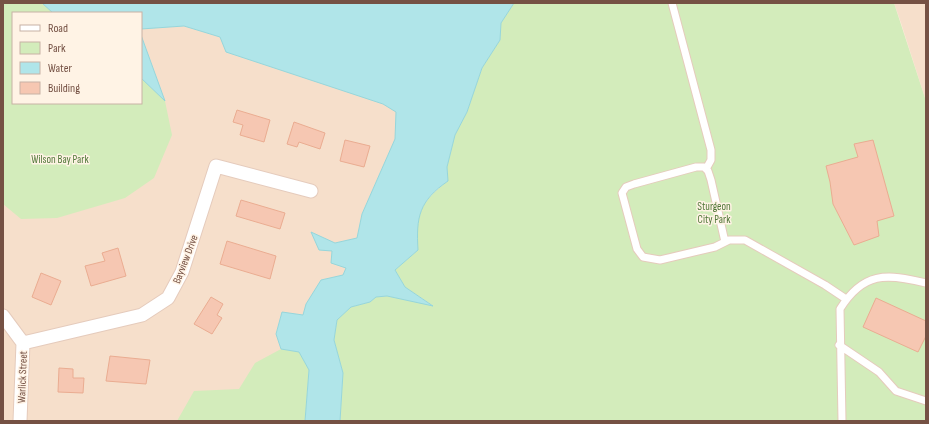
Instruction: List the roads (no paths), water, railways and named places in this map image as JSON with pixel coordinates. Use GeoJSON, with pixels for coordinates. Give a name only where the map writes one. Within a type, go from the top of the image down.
{"type":"FeatureCollection","features":[{"type":"Feature","properties":{"kind":"street","name":"Bayview Drive"},"geometry":{"type":"LineString","coordinates":[[23,342],[142,315],[168,298],[182,272],[216,166],[311,191]]}},
{"type":"Feature","properties":{"kind":"street","name":"Warlick Street"},"geometry":{"type":"LineString","coordinates":[[3,316],[23,342],[20,421]]}},
{"type":"Feature","properties":{"kind":"lane"},"geometry":{"type":"LineString","coordinates":[[672,3],[711,150],[711,160],[706,170]]}},
{"type":"Feature","properties":{"kind":"lane"},"geometry":{"type":"LineString","coordinates":[[725,242],[711,180],[704,167],[696,167],[634,184],[626,187],[622,193],[637,250],[642,257],[660,260],[714,247],[725,242],[729,240],[745,240],[825,285],[846,299]]}},
{"type":"Feature","properties":{"kind":"lane"},"geometry":{"type":"LineString","coordinates":[[842,421],[839,345],[840,309],[846,299],[863,282],[890,276],[926,283]]}},
{"type":"Feature","properties":{"kind":"lane"},"geometry":{"type":"LineString","coordinates":[[839,345],[879,372],[896,391],[926,400]]}},
{"type":"Feature","properties":{"kind":"water"},"geometry":{"type":"Polygon","coordinates":[[[42,3],[514,3],[501,23],[500,40],[482,68],[467,112],[455,135],[447,167],[448,181],[438,188],[425,203],[421,211],[418,228],[418,250],[395,270],[405,287],[433,306],[387,296],[376,297],[370,302],[351,307],[337,320],[334,340],[343,373],[340,421],[305,421],[309,370],[299,352],[281,349],[276,334],[282,312],[303,315],[306,304],[321,280],[343,275],[346,268],[331,263],[332,251],[319,250],[311,232],[335,243],[357,238],[362,214],[395,139],[396,112],[383,104],[226,52],[220,37],[184,26],[142,29],[142,12],[52,12],[42,3]]]}},
{"type":"Feature","properties":{"kind":"water"},"geometry":{"type":"Polygon","coordinates":[[[142,38],[165,101],[142,79],[142,38]]]}},
{"type":"Feature","properties":{"kind":"park label","name":"Wilson Bay Park"},"geometry":{"type":"Point","coordinates":[60,159]}},
{"type":"Feature","properties":{"kind":"park label","name":"Sturgeon City Park"},"geometry":{"type":"Point","coordinates":[714,212]}}]}
